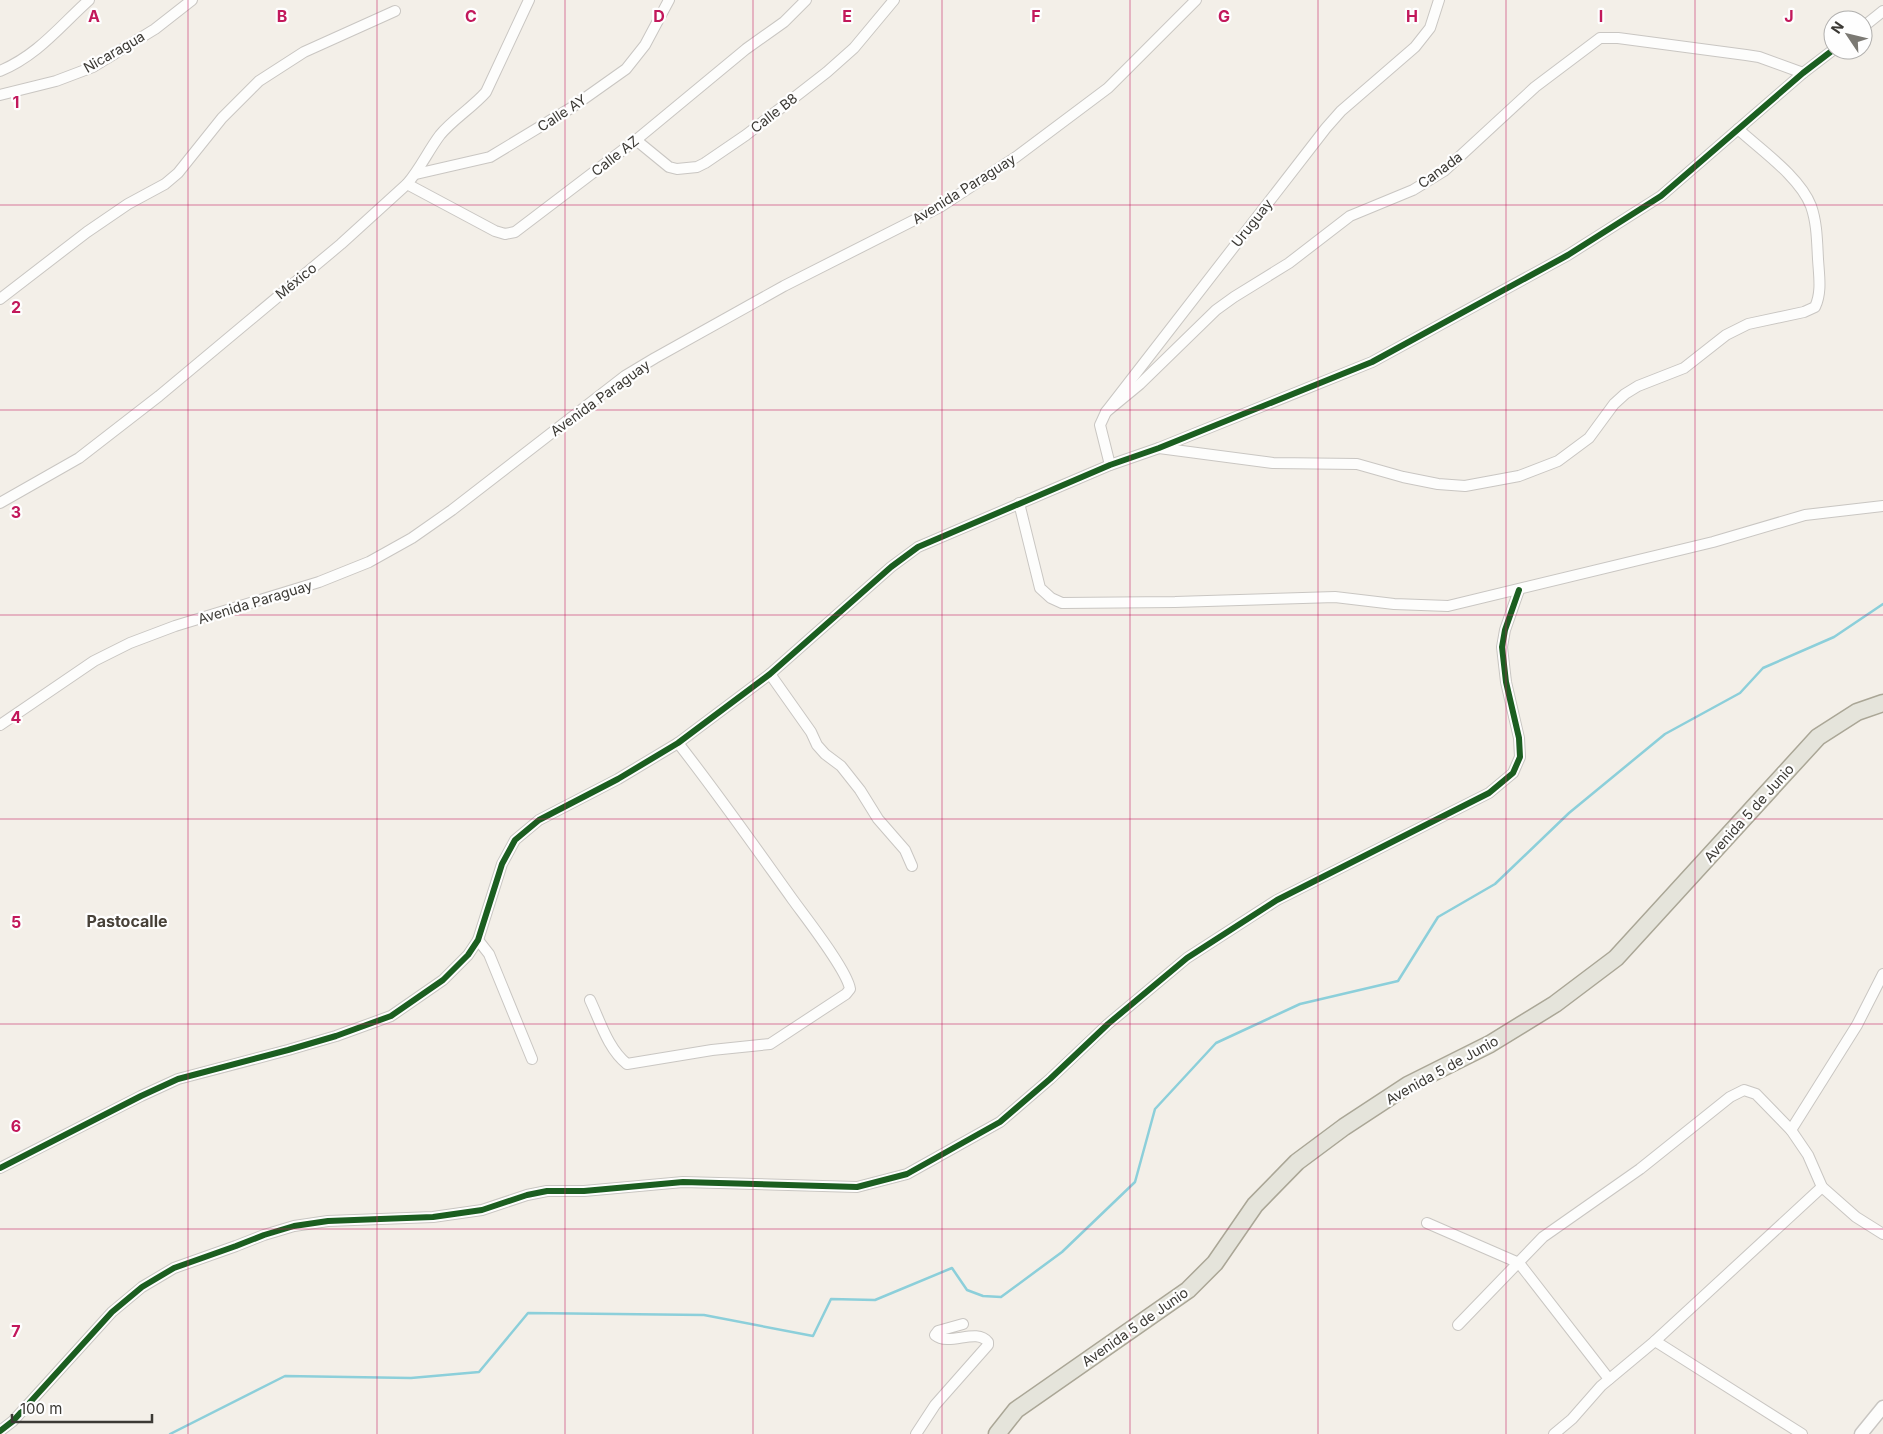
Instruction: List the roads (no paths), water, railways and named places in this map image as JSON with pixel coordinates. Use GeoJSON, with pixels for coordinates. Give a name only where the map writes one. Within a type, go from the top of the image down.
{"type":"FeatureCollection","features":[{"type":"Feature","properties":{"kind":"main road","name":"Avenida 5 de Junio"},"geometry":{"type":"LineString","coordinates":[[997,1434],[1016,1410],[1188,1290],[1215,1263],[1255,1205],[1297,1162],[1344,1127],[1408,1085],[1490,1044],[1555,1004],[1616,958],[1818,737],[1857,712],[1883,703]]}},
{"type":"Feature","properties":{"kind":"street"},"geometry":{"type":"LineString","coordinates":[[0,71],[33,54],[89,0]]}},
{"type":"Feature","properties":{"kind":"street","name":"Nicaragua"},"geometry":{"type":"LineString","coordinates":[[0,95],[56,81],[93,68],[155,29],[192,0]]}},
{"type":"Feature","properties":{"kind":"street","name":"México"},"geometry":{"type":"LineString","coordinates":[[0,503],[79,458],[159,396],[341,244],[407,184],[416,174],[441,134],[486,92],[529,0]]}},
{"type":"Feature","properties":{"kind":"street","name":"Calle AY"},"geometry":{"type":"LineString","coordinates":[[416,174],[490,157],[571,108],[626,69],[636,58],[669,0]]}},
{"type":"Feature","properties":{"kind":"street","name":"Calle AZ"},"geometry":{"type":"LineString","coordinates":[[407,184],[495,231],[505,234],[515,232],[636,140],[746,49],[784,22],[806,0]]}},
{"type":"Feature","properties":{"kind":"street","name":"Calle B8"},"geometry":{"type":"LineString","coordinates":[[636,140],[669,167],[677,169],[705,163],[746,135],[827,72],[854,48],[894,0]]}},
{"type":"Feature","properties":{"kind":"street","name":"Avenida Paraguay"},"geometry":{"type":"LineString","coordinates":[[0,724],[94,661],[130,643],[176,626],[319,582],[369,562],[412,538],[452,510],[625,376],[784,286],[940,207],[1016,158],[1108,88],[1196,0]]}},
{"type":"Feature","properties":{"kind":"street","name":"Uruguay"},"geometry":{"type":"LineString","coordinates":[[1110,465],[1100,425],[1106,412],[1326,128],[1341,111],[1414,47],[1430,28],[1439,0]]}},
{"type":"Feature","properties":{"kind":"street"},"geometry":{"type":"LineString","coordinates":[[0,299],[86,232],[128,204],[164,184],[178,173],[222,118],[259,81],[304,52],[395,11]]}},
{"type":"Feature","properties":{"kind":"street"},"geometry":{"type":"LineString","coordinates":[[1873,19],[1883,11]]}},
{"type":"Feature","properties":{"kind":"street","name":"Canada"},"geometry":{"type":"LineString","coordinates":[[1106,412],[1140,384],[1216,310],[1289,263],[1350,216],[1413,190],[1444,171],[1530,91],[1600,38],[1618,38],[1759,57],[1803,73]]}},
{"type":"Feature","properties":{"kind":"street"},"geometry":{"type":"LineString","coordinates":[[0,1168],[178,1079],[304,1045],[391,1016],[443,980],[468,955],[478,940],[502,864],[515,840],[539,820],[618,779],[678,743],[770,674],[891,567],[918,547],[1110,465],[1159,448],[1372,362],[1568,255],[1661,196],[1823,58]]}},
{"type":"Feature","properties":{"kind":"street"},"geometry":{"type":"LineString","coordinates":[[1159,448],[1273,464],[1357,464],[1403,477],[1438,484],[1465,486],[1518,476],[1558,461],[1589,438],[1614,404],[1638,386],[1684,368],[1726,335],[1748,324],[1804,312],[1815,307],[1820,296],[1816,227],[1811,206],[1804,190],[1791,176],[1738,129]]}},
{"type":"Feature","properties":{"kind":"street"},"geometry":{"type":"LineString","coordinates":[[1019,504],[1040,588],[1051,598],[1062,603],[1334,597],[1394,604],[1448,606],[1713,542],[1805,515],[1883,506]]}},
{"type":"Feature","properties":{"kind":"street"},"geometry":{"type":"LineString","coordinates":[[0,1431],[13,1421],[112,1312],[142,1287],[174,1268],[264,1235],[294,1226],[328,1221],[433,1218],[482,1210],[527,1195],[547,1191],[584,1191],[683,1182],[857,1187],[907,1174],[992,1127],[1050,1079],[1108,1024],[1187,958],[1277,900],[1489,793],[1513,773],[1520,757],[1519,738],[1506,682],[1502,647],[1505,630],[1519,590]]}},
{"type":"Feature","properties":{"kind":"street"},"geometry":{"type":"LineString","coordinates":[[770,674],[811,732],[817,746],[841,766],[860,790],[878,819],[905,850],[912,866]]}},
{"type":"Feature","properties":{"kind":"street"},"geometry":{"type":"LineString","coordinates":[[590,1000],[613,1048],[619,1058],[627,1064],[712,1050],[770,1044],[846,994],[850,989],[848,980],[827,948],[716,791],[678,743]]}},
{"type":"Feature","properties":{"kind":"street"},"geometry":{"type":"LineString","coordinates":[[478,940],[489,954],[532,1059]]}},
{"type":"Feature","properties":{"kind":"street"},"geometry":{"type":"LineString","coordinates":[[1791,1130],[1856,1025],[1883,974]]}},
{"type":"Feature","properties":{"kind":"street"},"geometry":{"type":"LineString","coordinates":[[1458,1326],[1543,1237],[1640,1169],[1730,1097],[1744,1090],[1756,1094],[1791,1130],[1808,1155],[1822,1187],[1856,1217],[1883,1234]]}},
{"type":"Feature","properties":{"kind":"street"},"geometry":{"type":"LineString","coordinates":[[1554,1434],[1572,1419],[1600,1386],[1655,1341],[1822,1187]]}},
{"type":"Feature","properties":{"kind":"street"},"geometry":{"type":"LineString","coordinates":[[1427,1222],[1519,1263],[1609,1379]]}},
{"type":"Feature","properties":{"kind":"street"},"geometry":{"type":"LineString","coordinates":[[916,1434],[935,1405],[988,1345],[984,1338],[969,1337],[947,1340],[935,1335],[938,1331],[963,1324]]}},
{"type":"Feature","properties":{"kind":"street"},"geometry":{"type":"LineString","coordinates":[[1655,1341],[1802,1434]]}},
{"type":"Feature","properties":{"kind":"street"},"geometry":{"type":"LineString","coordinates":[[1861,1434],[1883,1407]]}},
{"type":"Feature","properties":{"kind":"waterway"},"geometry":{"type":"LineString","coordinates":[[170,1434],[285,1376],[411,1378],[479,1372],[528,1313],[704,1315],[813,1336],[831,1299],[875,1300],[952,1268],[967,1290],[983,1296],[1001,1297],[1062,1252],[1135,1182],[1155,1109],[1216,1043],[1300,1004],[1398,981],[1438,917],[1495,884],[1569,813],[1665,734],[1740,693],[1763,668],[1834,637],[1883,604]]}},
{"type":"Feature","properties":{"kind":"district","name":"Pastocalle"},"geometry":{"type":"Point","coordinates":[127,921]}}]}
